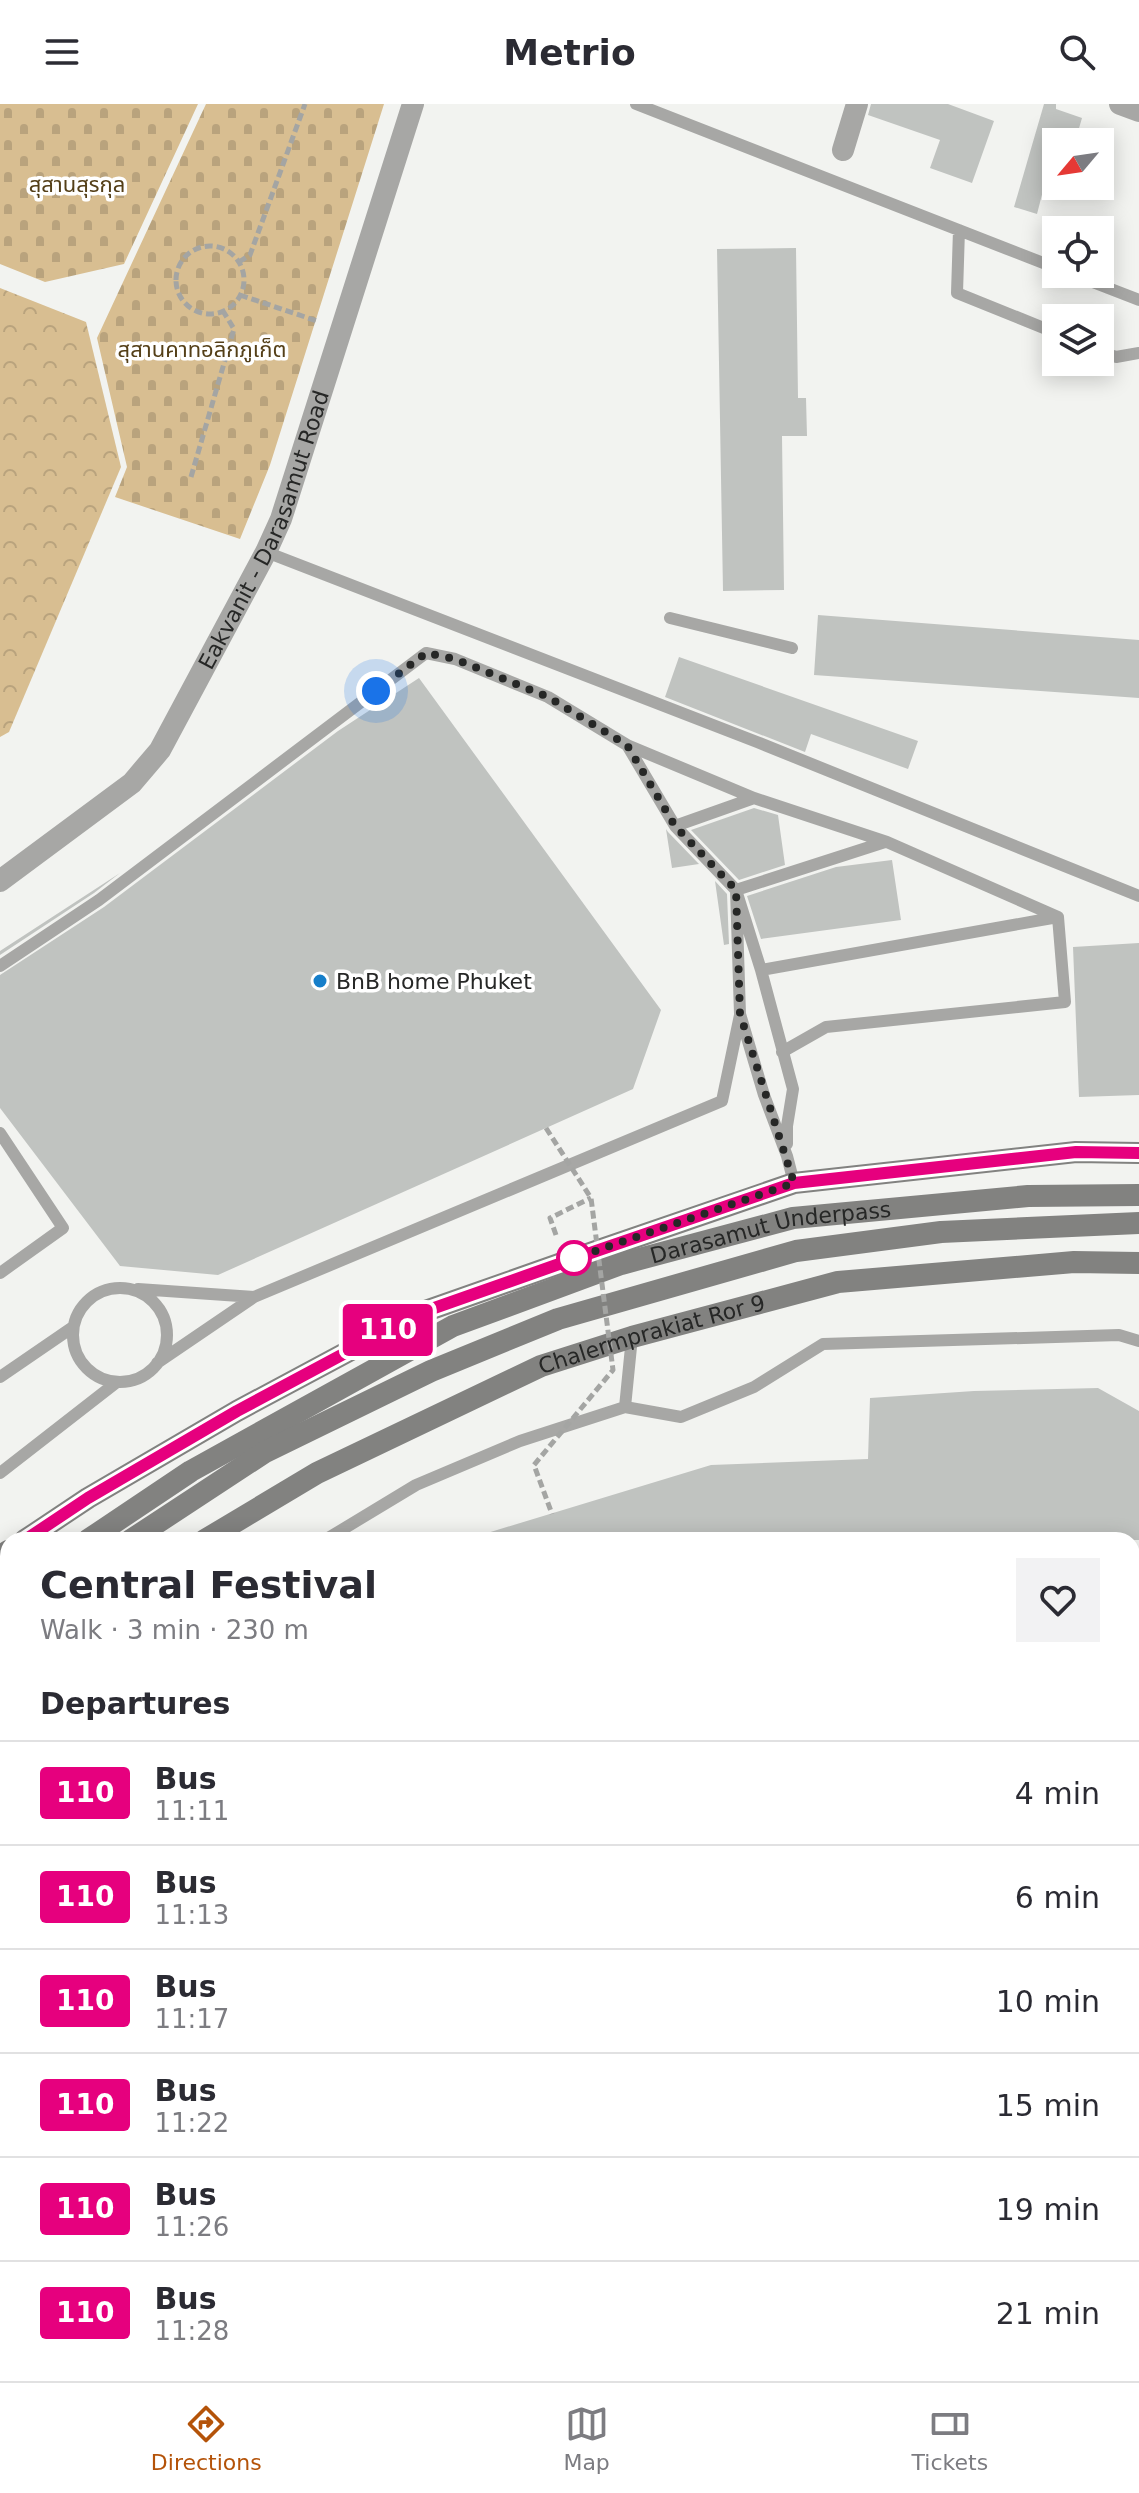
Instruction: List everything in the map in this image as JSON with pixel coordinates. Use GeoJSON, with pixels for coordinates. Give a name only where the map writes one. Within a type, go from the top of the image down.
{"type":"FeatureCollection","features":[{"type":"Feature","properties":{"kind":"main road"},"geometry":{"type":"LineString","coordinates":[[37,1532],[88,1498],[237,1411],[420,1313],[794,1183],[1076,1152],[1139,1153]]}},
{"type":"Feature","properties":{"kind":"main road","name":"Darasamut Underpass"},"geometry":{"type":"LineString","coordinates":[[100,1532],[191,1471],[453,1326],[621,1264],[793,1218],[1028,1196],[1139,1195]]}},
{"type":"Feature","properties":{"kind":"main road","name":"Darasamut Underpass"},"geometry":{"type":"LineString","coordinates":[[143,1532],[265,1452],[431,1371],[558,1319],[796,1251],[941,1232],[1139,1223]]}},
{"type":"Feature","properties":{"kind":"main road","name":"Chalermprakiat Ror 9"},"geometry":{"type":"LineString","coordinates":[[218,1532],[317,1473],[541,1366],[632,1337],[838,1282],[1074,1262],[1139,1263]]}},
{"type":"Feature","properties":{"kind":"street","name":"Eakvanit - Darasamut Road"},"geometry":{"type":"LineString","coordinates":[[0,881],[132,783],[160,750],[266,552],[281,519],[413,104]]}},
{"type":"Feature","properties":{"kind":"street"},"geometry":{"type":"LineString","coordinates":[[843,150],[857,104]]}},
{"type":"Feature","properties":{"kind":"street"},"geometry":{"type":"LineString","coordinates":[[1120,104],[1139,111]]}},
{"type":"Feature","properties":{"kind":"lane"},"geometry":{"type":"LineString","coordinates":[[636,104],[1042,263]]}},
{"type":"Feature","properties":{"kind":"lane"},"geometry":{"type":"LineString","coordinates":[[959,230],[957,293],[1042,327]]}},
{"type":"Feature","properties":{"kind":"lane"},"geometry":{"type":"LineString","coordinates":[[1108,288],[1139,300]]}},
{"type":"Feature","properties":{"kind":"lane"},"geometry":{"type":"LineString","coordinates":[[1114,356],[1139,353]]}},
{"type":"Feature","properties":{"kind":"lane"},"geometry":{"type":"LineString","coordinates":[[266,552],[757,742],[1139,896]]}},
{"type":"Feature","properties":{"kind":"lane"},"geometry":{"type":"LineString","coordinates":[[670,618],[792,648]]}},
{"type":"Feature","properties":{"kind":"lane"},"geometry":{"type":"LineString","coordinates":[[0,966],[99,900],[426,653],[455,659],[548,697],[627,745],[754,798],[887,842],[1058,917]]}},
{"type":"Feature","properties":{"kind":"lane"},"geometry":{"type":"LineString","coordinates":[[627,745],[675,826],[736,890],[793,1089],[787,1126],[787,1156]]}},
{"type":"Feature","properties":{"kind":"lane"},"geometry":{"type":"LineString","coordinates":[[675,826],[754,798]]}},
{"type":"Feature","properties":{"kind":"lane"},"geometry":{"type":"LineString","coordinates":[[736,890],[887,842]]}},
{"type":"Feature","properties":{"kind":"lane"},"geometry":{"type":"LineString","coordinates":[[157,1363],[254,1297],[722,1101],[740,1014],[736,890]]}},
{"type":"Feature","properties":{"kind":"lane"},"geometry":{"type":"LineString","coordinates":[[761,970],[1058,917]]}},
{"type":"Feature","properties":{"kind":"lane"},"geometry":{"type":"LineString","coordinates":[[782,1052],[826,1027],[1065,1002],[1058,917]]}},
{"type":"Feature","properties":{"kind":"lane"},"geometry":{"type":"LineString","coordinates":[[740,1014],[794,1183]]}},
{"type":"Feature","properties":{"kind":"lane"},"geometry":{"type":"LineString","coordinates":[[0,1133],[63,1228],[0,1273]]}},
{"type":"Feature","properties":{"kind":"lane"},"geometry":{"type":"LineString","coordinates":[[132,1289],[146,1295],[165,1319],[168,1335],[165,1350],[147,1374],[133,1381],[102,1379],[88,1371],[73,1343],[73,1327],[78,1312],[101,1291],[116,1287],[254,1297]]}},
{"type":"Feature","properties":{"kind":"lane"},"geometry":{"type":"LineString","coordinates":[[0,1377],[73,1327]]}},
{"type":"Feature","properties":{"kind":"lane"},"geometry":{"type":"LineString","coordinates":[[338,1532],[416,1485],[520,1441],[625,1407],[681,1417],[754,1387],[823,1344],[1119,1335],[1139,1341]]}},
{"type":"Feature","properties":{"kind":"lane"},"geometry":{"type":"LineString","coordinates":[[625,1407],[632,1337]]}},
{"type":"Feature","properties":{"kind":"lane"},"geometry":{"type":"LineString","coordinates":[[0,1473],[117,1382]]}},
{"type":"Feature","properties":{"kind":"path"},"geometry":{"type":"LineString","coordinates":[[239,262],[250,255],[305,104]]}},
{"type":"Feature","properties":{"kind":"path"},"geometry":{"type":"LineString","coordinates":[[209,245],[231,253],[239,262],[244,285],[240,295],[223,311],[203,313],[185,302],[176,283],[177,272],[188,253],[209,245]]}},
{"type":"Feature","properties":{"kind":"path"},"geometry":{"type":"LineString","coordinates":[[240,295],[341,329]]}},
{"type":"Feature","properties":{"kind":"path"},"geometry":{"type":"LineString","coordinates":[[191,477],[234,329],[223,311]]}},
{"type":"Feature","properties":{"kind":"path"},"geometry":{"type":"LineString","coordinates":[[546,1128],[591,1198],[613,1370],[534,1465],[552,1514]]}},
{"type":"Feature","properties":{"kind":"path"},"geometry":{"type":"LineString","coordinates":[[556,1235],[550,1218],[591,1198]]}},
{"type":"Feature","properties":{"kind":"green space","name":"สุสานสุรกุล"},"geometry":{"type":"Polygon","coordinates":[[[0,104],[198,104],[124,264],[45,282],[0,264],[0,104]]]}},
{"type":"Feature","properties":{"kind":"green space","name":"สุสานคาทอลิกภูเก็ต"},"geometry":{"type":"Polygon","coordinates":[[[206,104],[384,104],[270,465],[240,539],[115,497],[127,467],[97,338],[206,104]]]}},
{"type":"Feature","properties":{"kind":"green space"},"geometry":{"type":"Polygon","coordinates":[[[0,288],[86,322],[121,467],[9,732],[0,737],[0,288]]]}},
{"type":"Feature","properties":{"kind":"building"},"geometry":{"type":"Polygon","coordinates":[[[871,104],[948,104],[994,121],[972,183],[930,168],[940,140],[868,115],[871,104]]]}},
{"type":"Feature","properties":{"kind":"building"},"geometry":{"type":"Polygon","coordinates":[[[1044,104],[1056,104],[1056,109],[1082,118],[1079,128],[1042,128],[1042,195],[1037,214],[1014,207],[1044,104]]]}},
{"type":"Feature","properties":{"kind":"building"},"geometry":{"type":"Polygon","coordinates":[[[796,248],[798,398],[806,398],[807,436],[782,436],[784,590],[723,591],[717,249],[796,248]]]}},
{"type":"Feature","properties":{"kind":"building"},"geometry":{"type":"Polygon","coordinates":[[[818,615],[1139,640],[1139,698],[814,675],[818,615]]]}},
{"type":"Feature","properties":{"kind":"building"},"geometry":{"type":"Polygon","coordinates":[[[679,657],[918,741],[908,769],[811,734],[805,752],[665,697],[679,657]]]}},
{"type":"Feature","properties":{"kind":"building","name":"BnB home Phuket"},"geometry":{"type":"Polygon","coordinates":[[[419,678],[661,1010],[633,1089],[218,1275],[120,1266],[0,1108],[0,975],[104,907],[338,731],[419,678]]]}},
{"type":"Feature","properties":{"kind":"building"},"geometry":{"type":"Polygon","coordinates":[[[754,808],[778,815],[785,865],[739,880],[691,830],[754,808]]]}},
{"type":"Feature","properties":{"kind":"building"},"geometry":{"type":"Polygon","coordinates":[[[666,829],[668,832],[699,864],[672,868],[666,829]]]}},
{"type":"Feature","properties":{"kind":"building"},"geometry":{"type":"Polygon","coordinates":[[[892,860],[901,920],[761,939],[747,896],[836,867],[892,860]]]}},
{"type":"Feature","properties":{"kind":"building"},"geometry":{"type":"Polygon","coordinates":[[[120,873],[94,893],[0,955],[0,951],[120,873]]]}},
{"type":"Feature","properties":{"kind":"building"},"geometry":{"type":"Polygon","coordinates":[[[715,881],[727,894],[729,944],[724,945],[715,881]]]}},
{"type":"Feature","properties":{"kind":"building"},"geometry":{"type":"Polygon","coordinates":[[[1139,943],[1139,1095],[1079,1097],[1073,947],[1139,943]]]}},
{"type":"Feature","properties":{"kind":"building"},"geometry":{"type":"Polygon","coordinates":[[[1098,1388],[1139,1411],[1139,1532],[491,1532],[711,1465],[868,1459],[870,1398],[974,1391],[1098,1388]]]}},
{"type":"Feature","properties":{"kind":"bus line","name":"110"},"geometry":{"type":"LineString","coordinates":[[37,1532],[88,1498],[237,1411],[420,1313],[599,1250],[794,1183],[1076,1152],[1139,1153]]}},
{"type":"Feature","properties":{"kind":"place","name":"BnB home Phuket"},"geometry":{"type":"Point","coordinates":[320,981]}},
{"type":"Feature","properties":{"kind":"route"},"geometry":{"type":"LineString","coordinates":[[376,691],[426,653],[455,659],[548,697],[627,745],[675,826],[736,890],[740,1014],[794,1183],[569,1260],[574,1258]]}}]}
